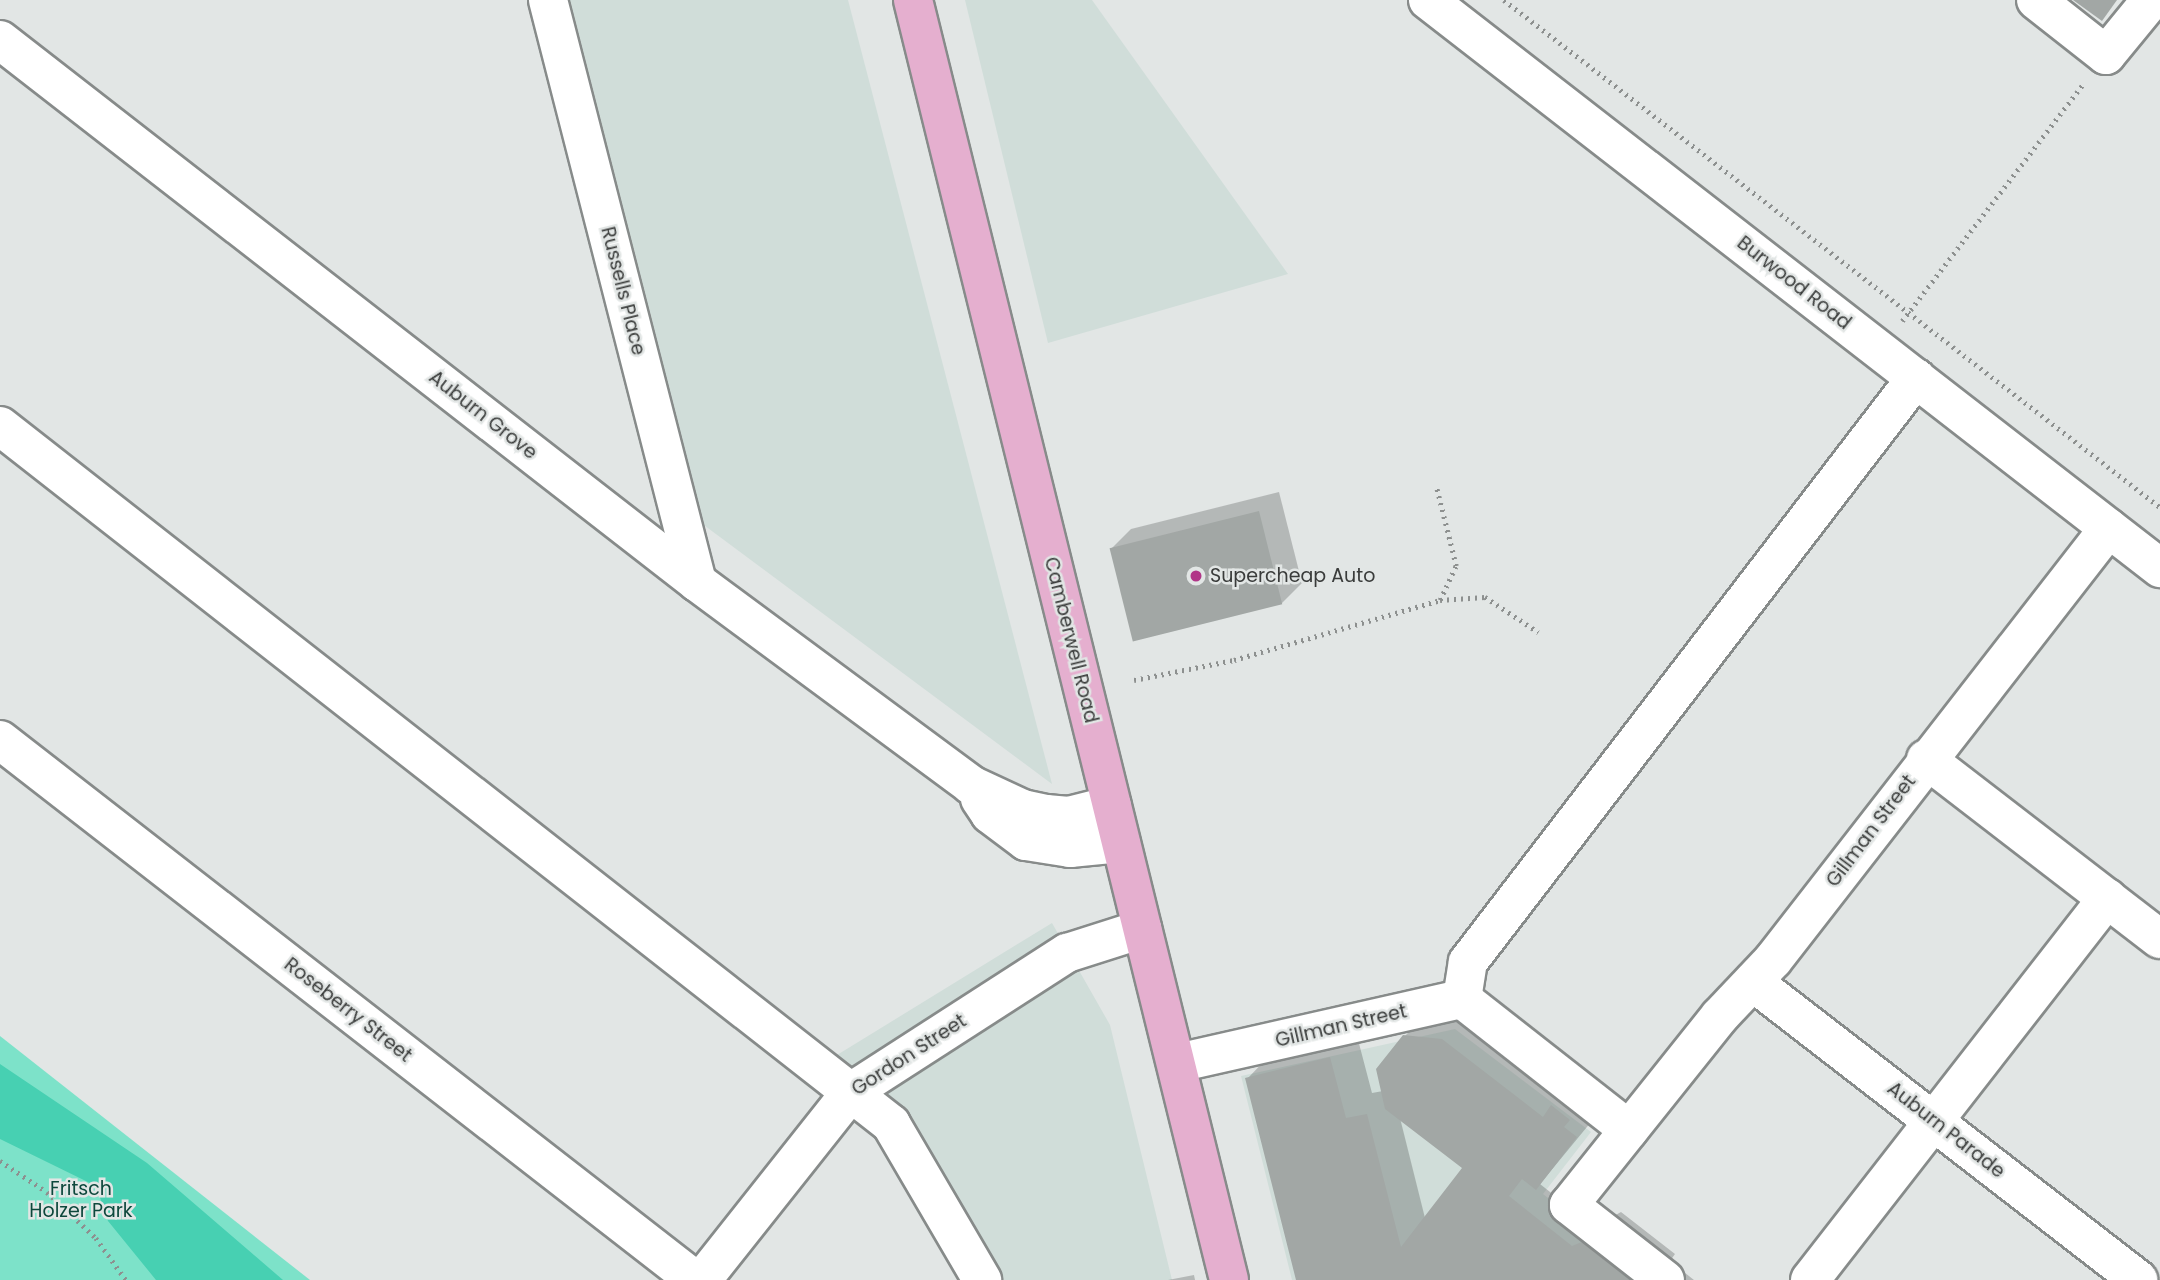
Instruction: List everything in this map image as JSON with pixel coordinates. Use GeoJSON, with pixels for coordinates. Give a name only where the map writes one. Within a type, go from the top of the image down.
{"type":"FeatureCollection","features":[{"type":"Feature","properties":{"kind":"main road","name":"Camberwell Road"},"geometry":{"type":"LineString","coordinates":[[913,0],[1229,1280]]}},
{"type":"Feature","properties":{"kind":"street","name":"Russells Place"},"geometry":{"type":"LineString","coordinates":[[548,0],[697,582]]}},
{"type":"Feature","properties":{"kind":"street","name":"Burwood Road"},"geometry":{"type":"LineString","coordinates":[[1428,0],[2160,568]]}},
{"type":"Feature","properties":{"kind":"street"},"geometry":{"type":"LineString","coordinates":[[2036,0],[2106,55],[2151,0]]}},
{"type":"Feature","properties":{"kind":"street","name":"Auburn Grove"},"geometry":{"type":"LineString","coordinates":[[0,40],[697,582],[971,785],[1023,809],[1046,814],[1069,816],[1112,804]]}},
{"type":"Feature","properties":{"kind":"street"},"geometry":{"type":"LineString","coordinates":[[1629,1130],[1461,999],[1468,962],[1916,378]]}},
{"type":"Feature","properties":{"kind":"street"},"geometry":{"type":"LineString","coordinates":[[0,426],[891,1124],[982,1280]]}},
{"type":"Feature","properties":{"kind":"street","name":"Gillman Street"},"geometry":{"type":"LineString","coordinates":[[1665,1280],[1569,1205],[1753,982],[2109,528]]}},
{"type":"Feature","properties":{"kind":"street","name":"Roseberry Street"},"geometry":{"type":"LineString","coordinates":[[0,740],[695,1280]]}},
{"type":"Feature","properties":{"kind":"street"},"geometry":{"type":"LineString","coordinates":[[1926,759],[2160,939]]}},
{"type":"Feature","properties":{"kind":"street","name":"Auburn Grove"},"geometry":{"type":"LineString","coordinates":[[971,785],[990,814],[1026,841],[1070,848],[1121,844]]}},
{"type":"Feature","properties":{"kind":"street"},"geometry":{"type":"LineString","coordinates":[[1810,1280],[2107,898]]}},
{"type":"Feature","properties":{"kind":"street","name":"Gordon Street"},"geometry":{"type":"LineString","coordinates":[[702,1280],[851,1092],[1067,953],[1142,929]]}},
{"type":"Feature","properties":{"kind":"street","name":"Auburn Parade"},"geometry":{"type":"LineString","coordinates":[[1753,982],[2138,1280]]}},
{"type":"Feature","properties":{"kind":"street","name":"Gillman Street"},"geometry":{"type":"LineString","coordinates":[[1177,1063],[1461,999]]}},
{"type":"Feature","properties":{"kind":"path"},"geometry":{"type":"LineString","coordinates":[[1504,0],[2160,507]]}},
{"type":"Feature","properties":{"kind":"path"},"geometry":{"type":"LineString","coordinates":[[1880,350],[2106,55]]}},
{"type":"Feature","properties":{"kind":"path"},"geometry":{"type":"LineString","coordinates":[[1436,486],[1456,566],[1440,600]]}},
{"type":"Feature","properties":{"kind":"path"},"geometry":{"type":"LineString","coordinates":[[1134,680],[1234,660],[1440,600],[1485,597],[1538,632]]}},
{"type":"Feature","properties":{"kind":"path"},"geometry":{"type":"LineString","coordinates":[[0,1161],[47,1192],[96,1238],[126,1280]]}},
{"type":"Feature","properties":{"kind":"shaded area"},"geometry":{"type":"Polygon","coordinates":[[[563,0],[848,0],[1052,784],[689,514],[563,0]]]}},
{"type":"Feature","properties":{"kind":"shaded area"},"geometry":{"type":"Polygon","coordinates":[[[965,0],[1092,0],[1288,274],[1048,343],[965,0]]]}},
{"type":"Feature","properties":{"kind":"shaded area"},"geometry":{"type":"Polygon","coordinates":[[[1052,923],[1110,1025],[1172,1280],[970,1280],[888,1146],[812,1086],[837,1055],[1052,923]]]}},
{"type":"Feature","properties":{"kind":"shaded area"},"geometry":{"type":"Polygon","coordinates":[[[1455,1029],[1591,1132],[1543,1194],[1652,1280],[1292,1280],[1241,1076],[1455,1029]]]}},
{"type":"Feature","properties":{"kind":"green space","name":"Fritsch Holzer Park"},"geometry":{"type":"Polygon","coordinates":[[[0,1036],[310,1280],[0,1280],[0,1036]]]}},
{"type":"Feature","properties":{"kind":"green space"},"geometry":{"type":"Polygon","coordinates":[[[0,1064],[147,1163],[283,1280],[156,1280],[108,1221],[96,1186],[0,1139],[0,1064]]]}},
{"type":"Feature","properties":{"kind":"building"},"geometry":{"type":"Polygon","coordinates":[[[2073,0],[2117,0],[2102,21],[2073,0]]]}},
{"type":"Feature","properties":{"kind":"building","name":"Supercheap Auto"},"geometry":{"type":"Polygon","coordinates":[[[1259,511],[1282,604],[1133,641],[1110,548],[1259,511]]]}},
{"type":"Feature","properties":{"kind":"building"},"geometry":{"type":"Polygon","coordinates":[[[1403,1035],[1442,1039],[1543,1117],[1551,1105],[1570,1120],[1564,1127],[1577,1137],[1536,1190],[1522,1179],[1509,1196],[1572,1246],[1594,1237],[1649,1280],[1296,1280],[1245,1078],[1330,1057],[1346,1118],[1367,1114],[1401,1247],[1462,1168],[1385,1109],[1376,1069],[1403,1035]]]}},
{"type":"Feature","properties":{"kind":"place","name":"Supercheap Auto"},"geometry":{"type":"Point","coordinates":[1196,576]}}]}
